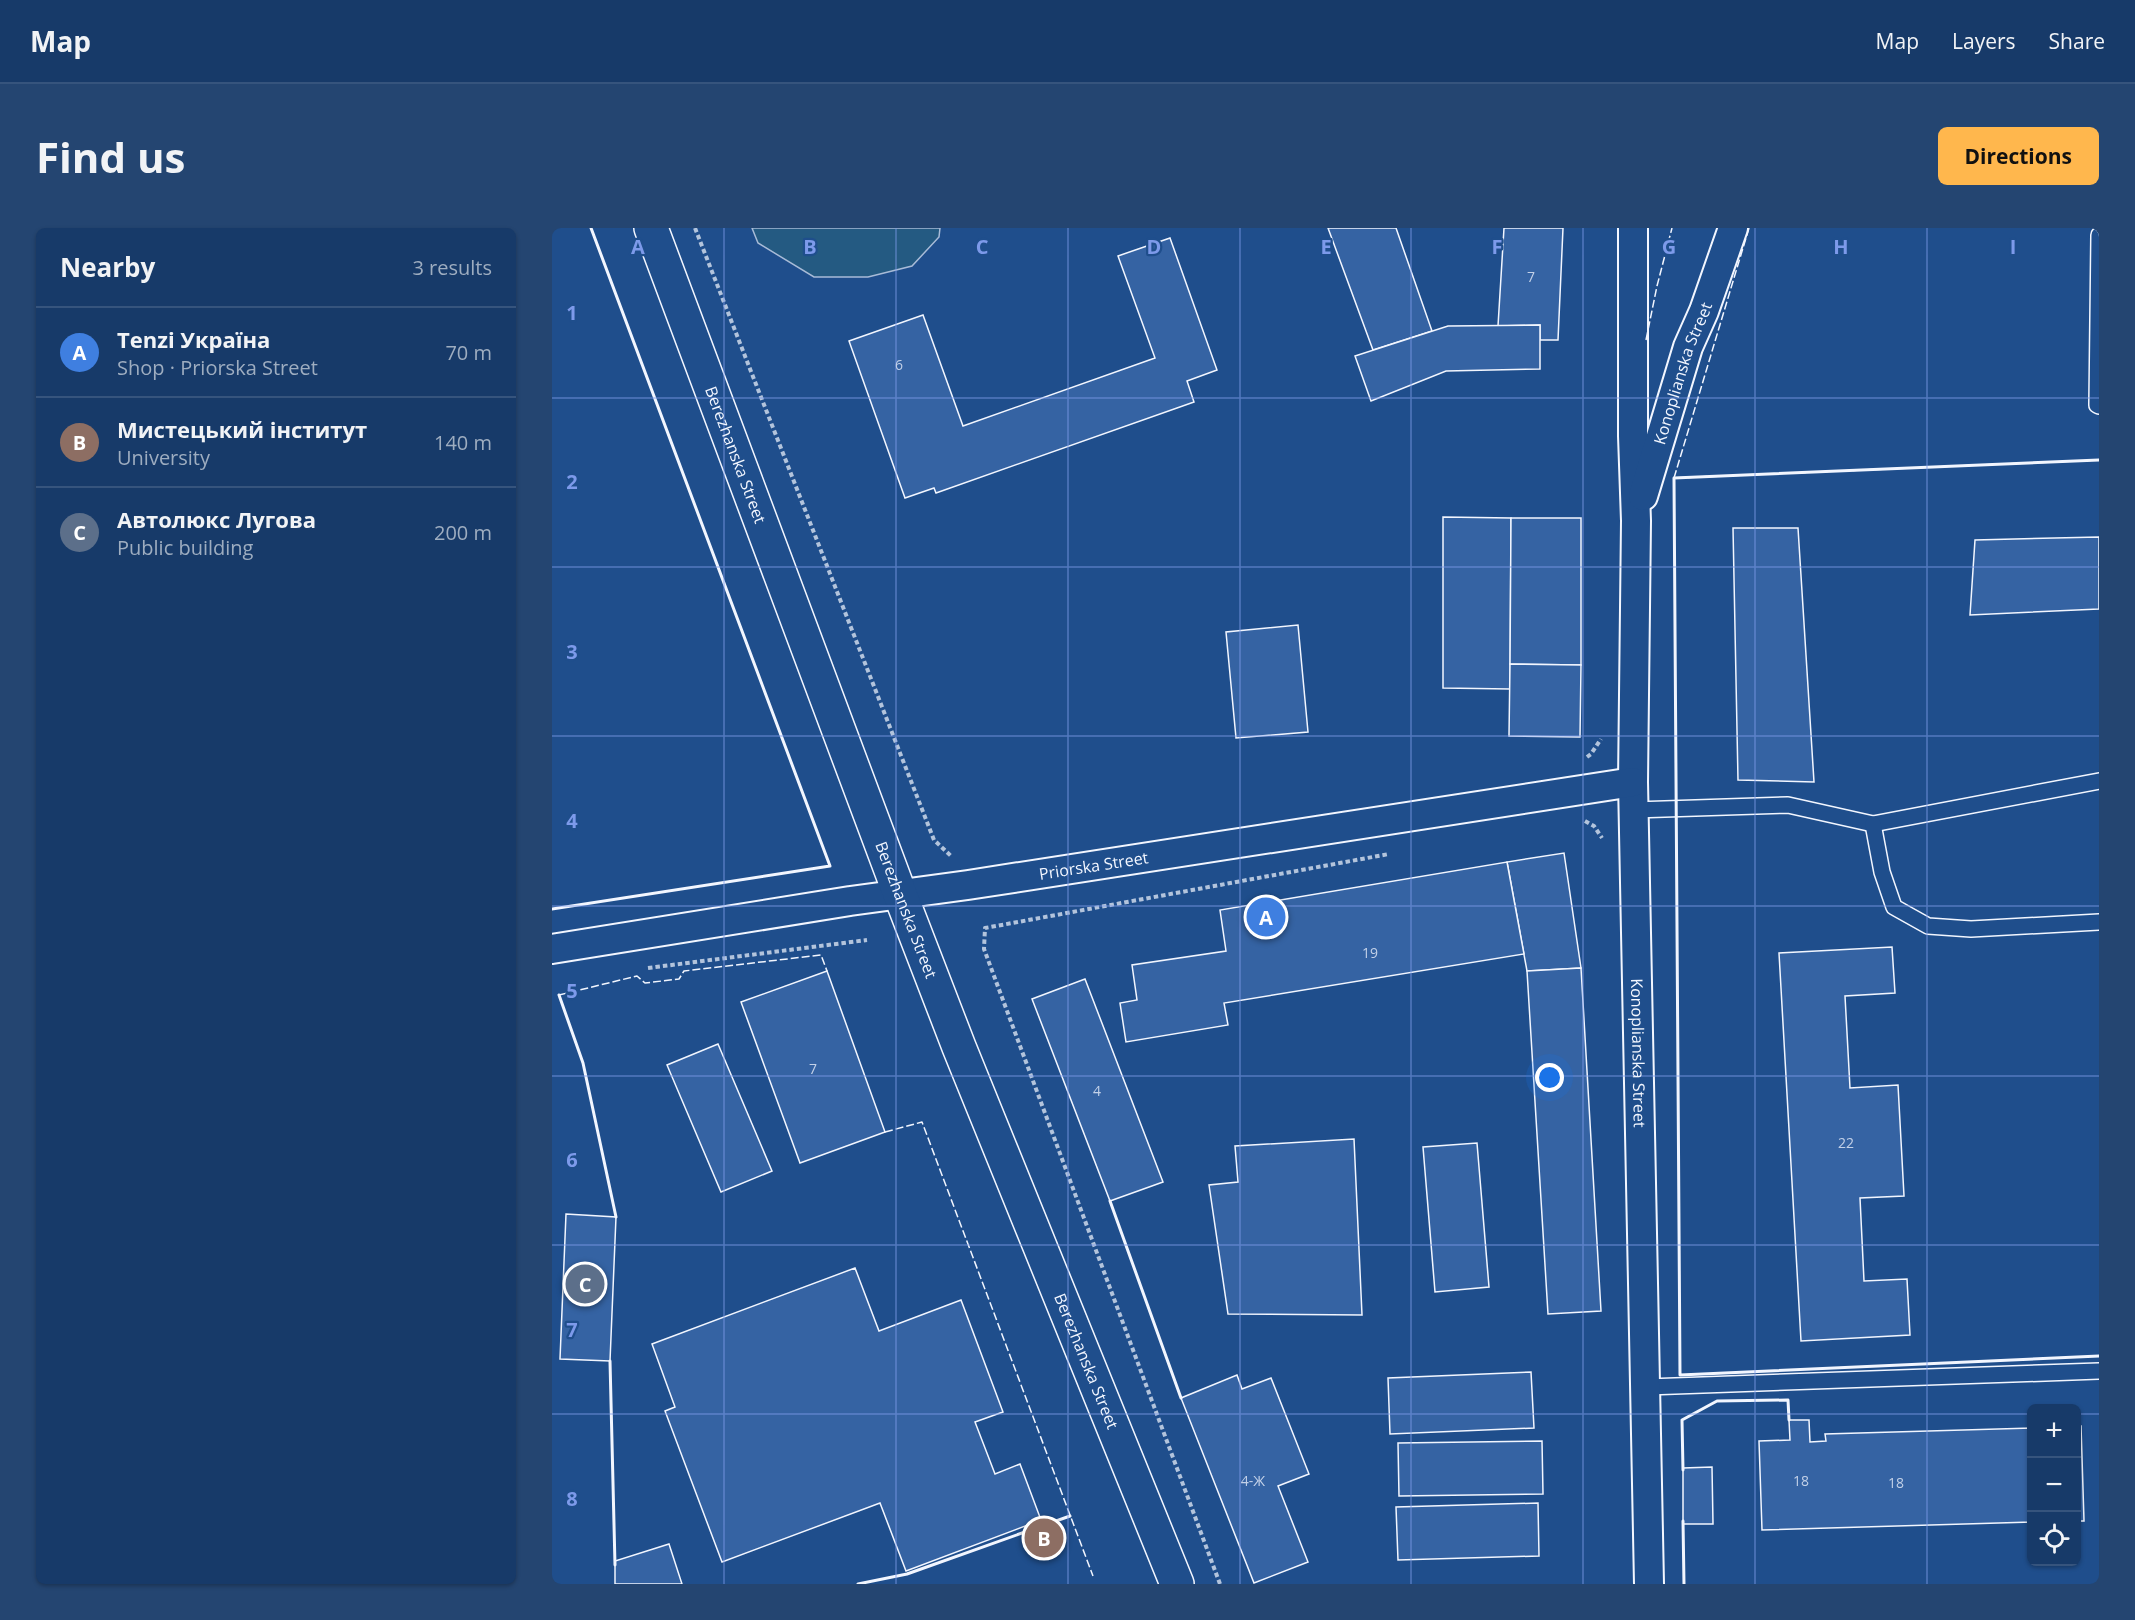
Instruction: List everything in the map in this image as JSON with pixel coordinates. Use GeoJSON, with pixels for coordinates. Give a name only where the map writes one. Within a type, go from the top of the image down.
{"type":"FeatureCollection","features":[{"type":"Feature","properties":{"kind":"street","name":"Berezhanska Street"},"geometry":{"type":"LineString","coordinates":[[651,228],[959,1047],[1177,1584]]}},
{"type":"Feature","properties":{"kind":"street","name":"Konoplianska Street"},"geometry":{"type":"LineString","coordinates":[[1633,228],[1633,436],[1636,521],[1634,796],[1649,1584]]}},
{"type":"Feature","properties":{"kind":"street","name":"Konoplianska Street"},"geometry":{"type":"LineString","coordinates":[[1636,521],[1688,347],[1704,311],[1733,228]]}},
{"type":"Feature","properties":{"kind":"street","name":"Priorska Street"},"geometry":{"type":"LineString","coordinates":[[552,949],[900,894],[1634,796]]}},
{"type":"Feature","properties":{"kind":"lane"},"geometry":{"type":"LineString","coordinates":[[2099,235],[2097,394],[2097,405],[2099,406]]}},
{"type":"Feature","properties":{"kind":"lane"},"geometry":{"type":"LineString","coordinates":[[1634,796],[1788,805],[1873,824],[2099,782]]}},
{"type":"Feature","properties":{"kind":"lane"},"geometry":{"type":"LineString","coordinates":[[1873,824],[1882,872],[1894,907],[1928,926],[1971,929],[2099,922]]}},
{"type":"Feature","properties":{"kind":"lane"},"geometry":{"type":"LineString","coordinates":[[1647,1387],[2099,1371]]}},
{"type":"Feature","properties":{"kind":"path"},"geometry":{"type":"LineString","coordinates":[[695,228],[934,840],[954,858]]}},
{"type":"Feature","properties":{"kind":"path"},"geometry":{"type":"LineString","coordinates":[[1582,760],[1591,754],[1601,740],[1602,734]]}},
{"type":"Feature","properties":{"kind":"path"},"geometry":{"type":"LineString","coordinates":[[1220,1584],[984,949],[985,928],[1394,853]]}},
{"type":"Feature","properties":{"kind":"path"},"geometry":{"type":"LineString","coordinates":[[638,969],[867,940]]}},
{"type":"Feature","properties":{"kind":"shaded area"},"geometry":{"type":"Polygon","coordinates":[[[752,228],[940,228],[939,237],[912,266],[868,277],[814,277],[758,243],[752,228]]]}},
{"type":"Feature","properties":{"kind":"building"},"geometry":{"type":"Polygon","coordinates":[[[1328,228],[1396,228],[1432,331],[1373,350],[1328,228]]]}},
{"type":"Feature","properties":{"kind":"building"},"geometry":{"type":"Polygon","coordinates":[[[1504,228],[1563,228],[1558,340],[1540,340],[1540,325],[1498,326],[1504,228]]]}},
{"type":"Feature","properties":{"kind":"building"},"geometry":{"type":"Polygon","coordinates":[[[1170,238],[1217,370],[1187,381],[1194,402],[936,493],[934,488],[905,498],[849,341],[923,315],[963,426],[1155,358],[1118,256],[1170,238]]]}},
{"type":"Feature","properties":{"kind":"building"},"geometry":{"type":"Polygon","coordinates":[[[1540,325],[1540,369],[1446,371],[1371,401],[1355,356],[1448,326],[1540,325]]]}},
{"type":"Feature","properties":{"kind":"building"},"geometry":{"type":"Polygon","coordinates":[[[1443,517],[1511,518],[1510,689],[1443,688],[1443,517]]]}},
{"type":"Feature","properties":{"kind":"building"},"geometry":{"type":"Polygon","coordinates":[[[1511,518],[1581,518],[1581,665],[1510,664],[1511,518]]]}},
{"type":"Feature","properties":{"kind":"building"},"geometry":{"type":"Polygon","coordinates":[[[1733,528],[1798,528],[1814,782],[1738,780],[1733,528]]]}},
{"type":"Feature","properties":{"kind":"building"},"geometry":{"type":"Polygon","coordinates":[[[2099,537],[2099,609],[1970,615],[1975,540],[2099,537]]]}},
{"type":"Feature","properties":{"kind":"building"},"geometry":{"type":"Polygon","coordinates":[[[1298,625],[1308,732],[1236,738],[1226,632],[1298,625]]]}},
{"type":"Feature","properties":{"kind":"building"},"geometry":{"type":"Polygon","coordinates":[[[1510,664],[1581,665],[1580,737],[1509,736],[1510,664]]]}},
{"type":"Feature","properties":{"kind":"building"},"geometry":{"type":"Polygon","coordinates":[[[1564,853],[1581,968],[1527,971],[1507,862],[1564,853]]]}},
{"type":"Feature","properties":{"kind":"building"},"geometry":{"type":"Polygon","coordinates":[[[1507,862],[1524,954],[1224,1003],[1228,1025],[1126,1042],[1120,1003],[1137,1000],[1132,965],[1226,951],[1220,910],[1507,862]]]}},
{"type":"Feature","properties":{"kind":"building"},"geometry":{"type":"Polygon","coordinates":[[[1892,947],[1895,993],[1845,996],[1850,1088],[1898,1085],[1904,1196],[1860,1198],[1864,1281],[1907,1279],[1910,1335],[1801,1341],[1779,953],[1892,947]]]}},
{"type":"Feature","properties":{"kind":"building"},"geometry":{"type":"Polygon","coordinates":[[[1581,968],[1601,1311],[1548,1314],[1527,971],[1581,968]]]}},
{"type":"Feature","properties":{"kind":"building"},"geometry":{"type":"Polygon","coordinates":[[[827,971],[885,1132],[800,1163],[741,1002],[827,971]]]}},
{"type":"Feature","properties":{"kind":"building"},"geometry":{"type":"Polygon","coordinates":[[[1085,979],[1163,1182],[1110,1201],[1032,999],[1085,979]]]}},
{"type":"Feature","properties":{"kind":"building"},"geometry":{"type":"Polygon","coordinates":[[[718,1044],[772,1171],[721,1192],[667,1065],[718,1044]]]}},
{"type":"Feature","properties":{"kind":"building"},"geometry":{"type":"Polygon","coordinates":[[[1354,1139],[1362,1315],[1228,1314],[1209,1185],[1238,1182],[1235,1146],[1354,1139]]]}},
{"type":"Feature","properties":{"kind":"building"},"geometry":{"type":"Polygon","coordinates":[[[1477,1143],[1489,1287],[1435,1292],[1423,1147],[1477,1143]]]}},
{"type":"Feature","properties":{"kind":"building"},"geometry":{"type":"Polygon","coordinates":[[[566,1214],[616,1217],[610,1361],[560,1359],[566,1214]]]}},
{"type":"Feature","properties":{"kind":"building"},"geometry":{"type":"Polygon","coordinates":[[[855,1268],[879,1331],[961,1300],[1003,1412],[975,1422],[995,1474],[1020,1464],[1041,1520],[906,1571],[880,1503],[722,1562],[665,1411],[675,1407],[652,1344],[855,1268]]]}},
{"type":"Feature","properties":{"kind":"building"},"geometry":{"type":"Polygon","coordinates":[[[1531,1372],[1534,1428],[1390,1434],[1388,1378],[1531,1372]]]}},
{"type":"Feature","properties":{"kind":"building"},"geometry":{"type":"Polygon","coordinates":[[[1237,1375],[1242,1389],[1271,1378],[1309,1474],[1278,1486],[1308,1562],[1254,1583],[1181,1398],[1237,1375]]]}},
{"type":"Feature","properties":{"kind":"building"},"geometry":{"type":"Polygon","coordinates":[[[1789,1420],[1809,1420],[1810,1442],[1826,1441],[1825,1434],[2027,1428],[2027,1522],[1762,1530],[1759,1441],[1790,1440],[1789,1420]]]}},
{"type":"Feature","properties":{"kind":"building"},"geometry":{"type":"Polygon","coordinates":[[[2081,1426],[2084,1521],[2081,1521],[2081,1426]]]}},
{"type":"Feature","properties":{"kind":"building"},"geometry":{"type":"Polygon","coordinates":[[[1542,1441],[1543,1494],[1399,1496],[1398,1443],[1542,1441]]]}},
{"type":"Feature","properties":{"kind":"building"},"geometry":{"type":"Polygon","coordinates":[[[1712,1467],[1713,1524],[1683,1524],[1683,1468],[1712,1467]]]}},
{"type":"Feature","properties":{"kind":"building"},"geometry":{"type":"Polygon","coordinates":[[[1538,1503],[1539,1556],[1398,1560],[1396,1507],[1538,1503]]]}},
{"type":"Feature","properties":{"kind":"building"},"geometry":{"type":"Polygon","coordinates":[[[669,1544],[682,1584],[615,1584],[615,1561],[669,1544]]]}},
{"type":"Feature","properties":{"kind":"fence"},"geometry":{"type":"LineString","coordinates":[[1646,340],[1672,228]]}},
{"type":"Feature","properties":{"kind":"fence"},"geometry":{"type":"LineString","coordinates":[[1749,228],[1674,478],[2099,460]]}},
{"type":"Feature","properties":{"kind":"fence"},"geometry":{"type":"LineString","coordinates":[[559,995],[637,976],[645,983],[679,979],[684,971],[821,955],[827,971]]}},
{"type":"Feature","properties":{"kind":"fence"},"geometry":{"type":"LineString","coordinates":[[885,1132],[922,1122],[1093,1576]]}},
{"type":"Feature","properties":{"kind":"wall"},"geometry":{"type":"LineString","coordinates":[[552,909],[830,866],[591,228]]}},
{"type":"Feature","properties":{"kind":"wall"},"geometry":{"type":"LineString","coordinates":[[2099,460],[1674,478],[1680,1375],[2099,1356]]}},
{"type":"Feature","properties":{"kind":"wall"},"geometry":{"type":"LineString","coordinates":[[559,995],[583,1063],[616,1217]]}},
{"type":"Feature","properties":{"kind":"wall"},"geometry":{"type":"LineString","coordinates":[[1110,1201],[1181,1398]]}},
{"type":"Feature","properties":{"kind":"wall"},"geometry":{"type":"LineString","coordinates":[[610,1361],[615,1565]]}},
{"type":"Feature","properties":{"kind":"wall"},"geometry":{"type":"LineString","coordinates":[[1683,1470],[1682,1420],[1717,1401],[1788,1400],[1789,1420]]}},
{"type":"Feature","properties":{"kind":"wall"},"geometry":{"type":"LineString","coordinates":[[858,1584],[907,1574],[1070,1516]]}},
{"type":"Feature","properties":{"kind":"wall"},"geometry":{"type":"LineString","coordinates":[[1683,1521],[1684,1584]]}},
{"type":"Feature","properties":{"kind":"place","name":"Tenzi Україна"},"geometry":{"type":"Point","coordinates":[1266,917]}},
{"type":"Feature","properties":{"kind":"place","name":"Автолюкс Лугова"},"geometry":{"type":"Point","coordinates":[585,1284]}},
{"type":"Feature","properties":{"kind":"place","name":"Мистецький інститут"},"geometry":{"type":"Point","coordinates":[1044,1538]}}]}
